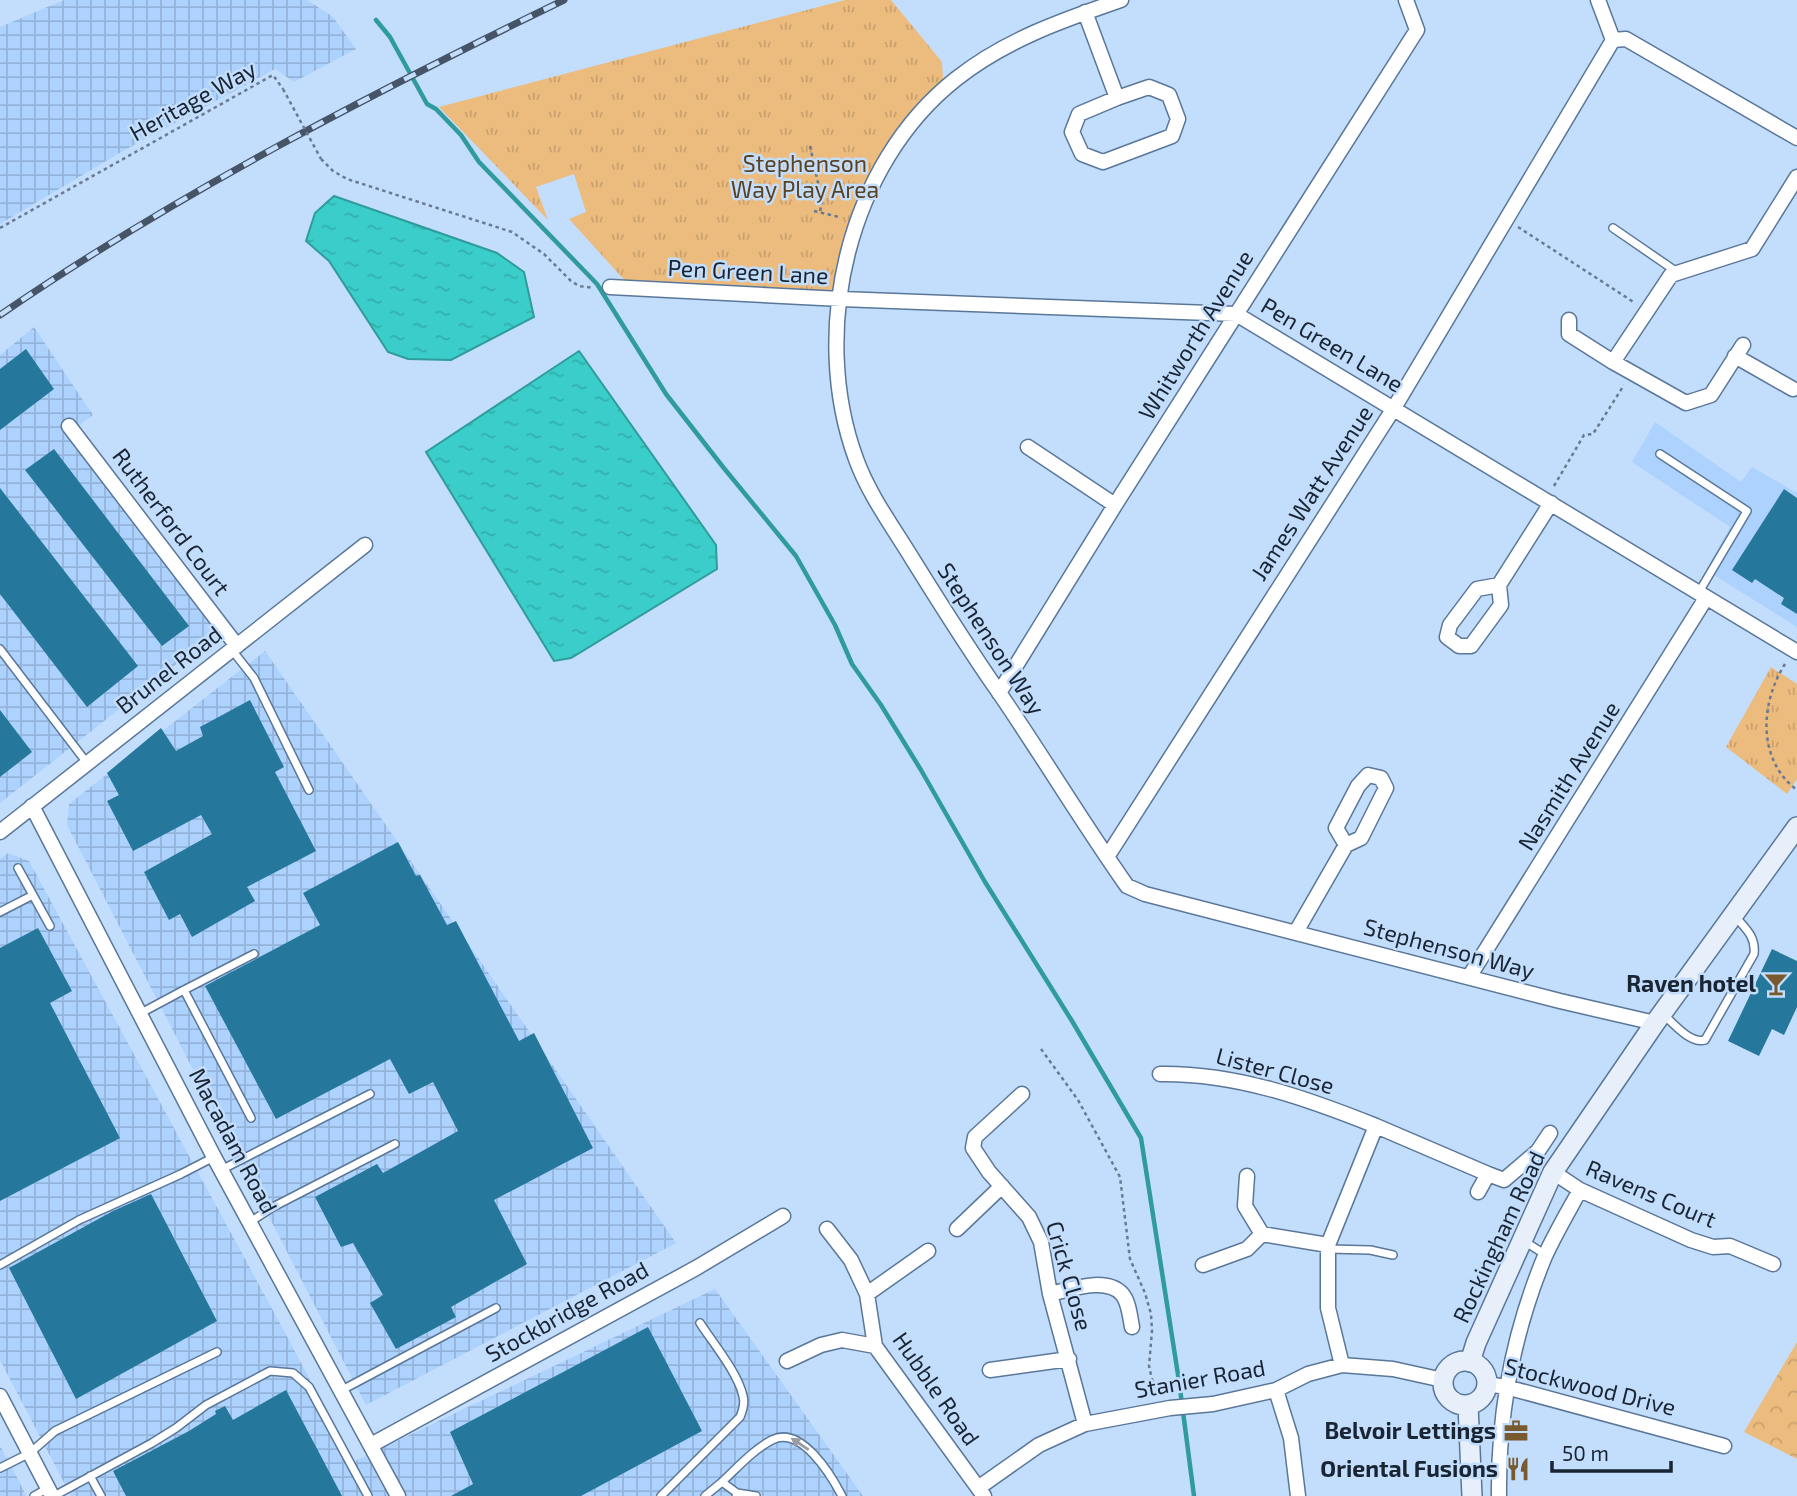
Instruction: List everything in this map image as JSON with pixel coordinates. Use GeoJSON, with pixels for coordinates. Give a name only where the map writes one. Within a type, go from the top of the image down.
{"type":"FeatureCollection","features":[{"type":"Feature","properties":{"kind":"street","name":"Stephenson Way"},"geometry":{"type":"LineString","coordinates":[[1121,0],[1042,28],[972,67],[953,81],[916,119],[892,151],[861,211],[841,279],[841,299],[837,314],[837,368],[845,417],[856,458],[874,498],[957,633],[1127,886],[1144,894],[1469,977],[1658,1018]]}},
{"type":"Feature","properties":{"kind":"street","name":"Whitworth Avenue"},"geometry":{"type":"LineString","coordinates":[[999,693],[1115,505],[1417,30],[1406,0]]}},
{"type":"Feature","properties":{"kind":"street"},"geometry":{"type":"LineString","coordinates":[[1598,0],[1613,40],[1626,38],[1797,138]]}},
{"type":"Feature","properties":{"kind":"street"},"geometry":{"type":"LineString","coordinates":[[1085,12],[1117,98]]}},
{"type":"Feature","properties":{"kind":"street","name":"James Watt Avenue"},"geometry":{"type":"LineString","coordinates":[[1107,857],[1394,408],[1613,40]]}},
{"type":"Feature","properties":{"kind":"street"},"geometry":{"type":"LineString","coordinates":[[1149,87],[1169,95],[1178,119],[1171,136],[1103,162],[1082,154],[1072,132],[1079,114],[1117,98],[1149,87]]}},
{"type":"Feature","properties":{"kind":"street"},"geometry":{"type":"LineString","coordinates":[[1613,362],[1671,275],[1752,249],[1797,177]]}},
{"type":"Feature","properties":{"kind":"street","name":"Pen Green Lane"},"geometry":{"type":"LineString","coordinates":[[610,287],[1236,314],[1394,408],[1551,496],[1702,595],[1796,650]]}},
{"type":"Feature","properties":{"kind":"street"},"geometry":{"type":"LineString","coordinates":[[1569,320],[1569,334],[1686,402],[1711,395],[1739,351],[1793,389]]}},
{"type":"Feature","properties":{"kind":"street","name":"Rutherford Court"},"geometry":{"type":"LineString","coordinates":[[69,426],[235,648]]}},
{"type":"Feature","properties":{"kind":"street"},"geometry":{"type":"LineString","coordinates":[[1028,447],[1115,505]]}},
{"type":"Feature","properties":{"kind":"street"},"geometry":{"type":"LineString","coordinates":[[1499,584],[1477,589],[1451,625],[1447,637],[1459,646],[1471,646],[1501,605],[1499,584],[1551,496]]}},
{"type":"Feature","properties":{"kind":"street","name":"Brunel Road"},"geometry":{"type":"LineString","coordinates":[[0,832],[365,545]]}},
{"type":"Feature","properties":{"kind":"street","name":"Nasmith Avenue"},"geometry":{"type":"LineString","coordinates":[[1469,977],[1702,595]]}},
{"type":"Feature","properties":{"kind":"street"},"geometry":{"type":"LineString","coordinates":[[1296,932],[1346,845],[1361,838],[1386,788],[1381,778],[1368,775],[1358,786],[1341,817],[1336,828],[1346,845]]}},
{"type":"Feature","properties":{"kind":"street","name":"Macadam Road"},"geometry":{"type":"LineString","coordinates":[[32,806],[218,1163],[398,1496]]}},
{"type":"Feature","properties":{"kind":"street","name":"Rockingham Road"},"geometry":{"type":"LineString","coordinates":[[1470,1362],[1476,1343],[1553,1172],[1658,1018],[1797,827]]}},
{"type":"Feature","properties":{"kind":"street","name":"Lister Close"},"geometry":{"type":"LineString","coordinates":[[1160,1074],[1195,1074],[1236,1080],[1315,1102],[1488,1174]]}},
{"type":"Feature","properties":{"kind":"street","name":"Crick Close"},"geometry":{"type":"LineString","coordinates":[[1022,1094],[975,1137],[973,1148],[989,1172],[1029,1217],[1041,1242],[1050,1294],[1085,1424]]}},
{"type":"Feature","properties":{"kind":"street"},"geometry":{"type":"LineString","coordinates":[[1342,1365],[1328,1308],[1328,1247],[1376,1126]]}},
{"type":"Feature","properties":{"kind":"street"},"geometry":{"type":"LineString","coordinates":[[1478,1192],[1488,1174],[1504,1180],[1538,1152],[1550,1133]]}},
{"type":"Feature","properties":{"kind":"street","name":"Ravens Court"},"geometry":{"type":"LineString","coordinates":[[1553,1172],[1580,1190],[1703,1245],[1730,1246],[1773,1264]]}},
{"type":"Feature","properties":{"kind":"street"},"geometry":{"type":"LineString","coordinates":[[1247,1176],[1245,1206],[1262,1234],[1328,1247]]}},
{"type":"Feature","properties":{"kind":"street"},"geometry":{"type":"LineString","coordinates":[[957,1229],[1002,1186]]}},
{"type":"Feature","properties":{"kind":"street"},"geometry":{"type":"LineString","coordinates":[[1499,1496],[1496,1385],[1546,1255],[1580,1190]]}},
{"type":"Feature","properties":{"kind":"street","name":"Stockbridge Road"},"geometry":{"type":"LineString","coordinates":[[372,1445],[696,1268],[783,1216]]}},
{"type":"Feature","properties":{"kind":"street","name":"Hubble Road"},"geometry":{"type":"LineString","coordinates":[[827,1229],[850,1260],[867,1294],[874,1346],[981,1492]]}},
{"type":"Feature","properties":{"kind":"street"},"geometry":{"type":"LineString","coordinates":[[1203,1265],[1247,1249],[1262,1234]]}},
{"type":"Feature","properties":{"kind":"street"},"geometry":{"type":"LineString","coordinates":[[867,1294],[928,1251]]}},
{"type":"Feature","properties":{"kind":"street"},"geometry":{"type":"LineString","coordinates":[[1050,1294],[1098,1285],[1112,1287],[1122,1294],[1132,1327]]}},
{"type":"Feature","properties":{"kind":"street"},"geometry":{"type":"LineString","coordinates":[[787,1361],[821,1345],[842,1340],[874,1346]]}},
{"type":"Feature","properties":{"kind":"street"},"geometry":{"type":"LineString","coordinates":[[990,1370],[1069,1359]]}},
{"type":"Feature","properties":{"kind":"street"},"geometry":{"type":"LineString","coordinates":[[1458,1362],[1470,1362],[1496,1385],[1468,1405],[1449,1398],[1443,1380],[1458,1362]]}},
{"type":"Feature","properties":{"kind":"street","name":"Stanier Road"},"geometry":{"type":"LineString","coordinates":[[981,1492],[1039,1445],[1085,1424],[1165,1409],[1213,1404],[1276,1390],[1308,1374],[1342,1365],[1393,1370],[1443,1380]]}},
{"type":"Feature","properties":{"kind":"street","name":"Stockwood Drive"},"geometry":{"type":"LineString","coordinates":[[1496,1385],[1724,1446]]}},
{"type":"Feature","properties":{"kind":"street"},"geometry":{"type":"LineString","coordinates":[[1276,1390],[1291,1438],[1298,1496]]}},
{"type":"Feature","properties":{"kind":"street"},"geometry":{"type":"LineString","coordinates":[[0,1396],[52,1494]]}},
{"type":"Feature","properties":{"kind":"street"},"geometry":{"type":"LineString","coordinates":[[1468,1405],[1472,1496]]}},
{"type":"Feature","properties":{"kind":"lane"},"geometry":{"type":"LineString","coordinates":[[1613,228],[1677,272]]}},
{"type":"Feature","properties":{"kind":"lane"},"geometry":{"type":"LineString","coordinates":[[1660,454],[1747,511],[1702,595]]}},
{"type":"Feature","properties":{"kind":"lane"},"geometry":{"type":"LineString","coordinates":[[235,648],[254,678],[309,790]]}},
{"type":"Feature","properties":{"kind":"lane"},"geometry":{"type":"LineString","coordinates":[[0,649],[87,763]]}},
{"type":"Feature","properties":{"kind":"lane"},"geometry":{"type":"LineString","coordinates":[[18,868],[50,926]]}},
{"type":"Feature","properties":{"kind":"lane"},"geometry":{"type":"LineString","coordinates":[[0,912],[33,895]]}},
{"type":"Feature","properties":{"kind":"lane"},"geometry":{"type":"LineString","coordinates":[[1658,1018],[1691,1038],[1705,1040],[1754,954],[1755,944],[1751,934],[1733,915]]}},
{"type":"Feature","properties":{"kind":"lane"},"geometry":{"type":"LineString","coordinates":[[141,1013],[254,954]]}},
{"type":"Feature","properties":{"kind":"lane"},"geometry":{"type":"LineString","coordinates":[[184,990],[251,1118]]}},
{"type":"Feature","properties":{"kind":"lane"},"geometry":{"type":"LineString","coordinates":[[0,1265],[79,1220],[181,1174],[218,1163],[370,1094]]}},
{"type":"Feature","properties":{"kind":"lane"},"geometry":{"type":"LineString","coordinates":[[250,1222],[273,1207],[395,1144]]}},
{"type":"Feature","properties":{"kind":"lane"},"geometry":{"type":"LineString","coordinates":[[1524,1241],[1546,1255]]}},
{"type":"Feature","properties":{"kind":"lane"},"geometry":{"type":"LineString","coordinates":[[1328,1247],[1394,1255]]}},
{"type":"Feature","properties":{"kind":"lane"},"geometry":{"type":"LineString","coordinates":[[342,1390],[496,1308]]}},
{"type":"Feature","properties":{"kind":"lane"},"geometry":{"type":"LineString","coordinates":[[661,1496],[740,1418],[744,1407],[738,1382],[700,1323]]}},
{"type":"Feature","properties":{"kind":"lane"},"geometry":{"type":"LineString","coordinates":[[0,1468],[30,1453],[55,1431],[217,1352]]}},
{"type":"Feature","properties":{"kind":"lane"},"geometry":{"type":"LineString","coordinates":[[34,1496],[52,1494],[90,1476],[176,1429],[206,1405],[270,1371],[293,1373],[309,1387],[368,1496]]}},
{"type":"Feature","properties":{"kind":"lane"},"geometry":{"type":"LineString","coordinates":[[705,1496],[772,1440],[783,1436],[796,1439],[814,1455],[830,1474],[842,1496]]}},
{"type":"Feature","properties":{"kind":"lane"},"geometry":{"type":"LineString","coordinates":[[90,1476],[101,1496]]}},
{"type":"Feature","properties":{"kind":"lane"},"geometry":{"type":"LineString","coordinates":[[722,1482],[736,1494],[756,1496]]}},
{"type":"Feature","properties":{"kind":"path","name":"Heritage Way"},"geometry":{"type":"LineString","coordinates":[[0,228],[273,75],[321,159],[333,171],[347,179],[512,232],[544,254],[571,281],[589,288]]}},
{"type":"Feature","properties":{"kind":"path"},"geometry":{"type":"LineString","coordinates":[[810,146],[822,201],[820,212]]}},
{"type":"Feature","properties":{"kind":"path"},"geometry":{"type":"LineString","coordinates":[[814,211],[839,217]]}},
{"type":"Feature","properties":{"kind":"path"},"geometry":{"type":"LineString","coordinates":[[1518,227],[1647,310]]}},
{"type":"Feature","properties":{"kind":"path"},"geometry":{"type":"LineString","coordinates":[[1551,496],[1584,435],[1593,434],[1625,384]]}},
{"type":"Feature","properties":{"kind":"path"},"geometry":{"type":"LineString","coordinates":[[1796,650],[1771,692],[1766,724],[1768,743],[1780,774],[1797,789]]}},
{"type":"Feature","properties":{"kind":"path"},"geometry":{"type":"LineString","coordinates":[[1041,1049],[1078,1100],[1120,1177],[1130,1259],[1151,1314],[1153,1331],[1149,1366],[1165,1409]]}},
{"type":"Feature","properties":{"kind":"shaded area"},"geometry":{"type":"Polygon","coordinates":[[[64,0],[307,0],[333,17],[356,49],[294,82],[275,69],[123,151],[0,224],[0,27],[64,0]]]}},
{"type":"Feature","properties":{"kind":"shaded area"},"geometry":{"type":"Polygon","coordinates":[[[34,327],[93,415],[66,435],[217,632],[0,803],[0,355],[34,327]]]}},
{"type":"Feature","properties":{"kind":"shaded area"},"geometry":{"type":"Polygon","coordinates":[[[1655,422],[1741,482],[1752,467],[1797,493],[1797,627],[1706,570],[1730,527],[1632,462],[1655,422]]]}},
{"type":"Feature","properties":{"kind":"shaded area"},"geometry":{"type":"Polygon","coordinates":[[[265,651],[676,1243],[366,1405],[67,825],[69,804],[265,651]]]}},
{"type":"Feature","properties":{"kind":"shaded area"},"geometry":{"type":"Polygon","coordinates":[[[8,853],[29,861],[353,1462],[715,1289],[863,1496],[71,1496],[0,1360],[0,859],[8,853]]]}},
{"type":"Feature","properties":{"kind":"shaded area"},"geometry":{"type":"Polygon","coordinates":[[[0,1446],[18,1479],[26,1496],[0,1496],[0,1446]]]}},
{"type":"Feature","properties":{"kind":"green space","name":"Stephenson Way Play Area"},"geometry":{"type":"Polygon","coordinates":[[[845,0],[891,0],[942,62],[943,80],[885,147],[854,209],[858,219],[841,299],[627,283],[569,219],[586,212],[574,174],[536,187],[548,220],[439,107],[845,0]]]}},
{"type":"Feature","properties":{"kind":"green space"},"geometry":{"type":"Polygon","coordinates":[[[1771,667],[1797,684],[1797,779],[1787,794],[1726,747],[1771,667]]]}},
{"type":"Feature","properties":{"kind":"green space"},"geometry":{"type":"Polygon","coordinates":[[[1797,1342],[1797,1459],[1744,1432],[1797,1342]]]}},
{"type":"Feature","properties":{"kind":"water"},"geometry":{"type":"Polygon","coordinates":[[[334,196],[497,253],[524,272],[534,317],[451,360],[408,359],[388,352],[329,261],[306,241],[315,213],[334,196]]]}},
{"type":"Feature","properties":{"kind":"water"},"geometry":{"type":"Polygon","coordinates":[[[579,351],[716,545],[717,569],[571,658],[554,661],[426,452],[579,351]]]}},
{"type":"Feature","properties":{"kind":"building"},"geometry":{"type":"Polygon","coordinates":[[[26,349],[54,389],[0,430],[0,369],[26,349]]]}},
{"type":"Feature","properties":{"kind":"building"},"geometry":{"type":"Polygon","coordinates":[[[54,449],[189,626],[162,646],[25,470],[54,449]]]}},
{"type":"Feature","properties":{"kind":"building"},"geometry":{"type":"Polygon","coordinates":[[[0,488],[138,666],[87,707],[0,594],[0,488]]]}},
{"type":"Feature","properties":{"kind":"building"},"geometry":{"type":"Polygon","coordinates":[[[1784,489],[1797,498],[1797,614],[1781,604],[1784,598],[1755,579],[1752,583],[1732,570],[1784,489]]]}},
{"type":"Feature","properties":{"kind":"building"},"geometry":{"type":"Polygon","coordinates":[[[250,700],[284,767],[275,772],[316,851],[247,887],[255,901],[192,937],[180,914],[169,920],[144,872],[212,834],[201,815],[133,851],[107,801],[119,795],[107,773],[161,728],[176,751],[203,736],[200,727],[250,700]]]}},
{"type":"Feature","properties":{"kind":"building"},"geometry":{"type":"Polygon","coordinates":[[[0,710],[32,752],[0,777],[0,710]]]}},
{"type":"Feature","properties":{"kind":"building"},"geometry":{"type":"Polygon","coordinates":[[[398,842],[416,876],[420,875],[447,925],[456,921],[519,1041],[534,1033],[593,1148],[494,1200],[527,1264],[451,1307],[456,1317],[396,1349],[370,1303],[383,1295],[353,1243],[341,1247],[315,1197],[377,1164],[383,1173],[458,1131],[433,1082],[409,1094],[390,1059],[276,1119],[205,986],[320,925],[303,893],[398,842]]]}},
{"type":"Feature","properties":{"kind":"building"},"geometry":{"type":"Polygon","coordinates":[[[38,928],[72,991],[50,1003],[120,1138],[0,1201],[0,948],[38,928]]]}},
{"type":"Feature","properties":{"kind":"building","name":"Raven hotel"},"geometry":{"type":"Polygon","coordinates":[[[1772,949],[1797,961],[1797,1007],[1784,1035],[1772,1029],[1759,1056],[1728,1041],[1772,949]]]}},
{"type":"Feature","properties":{"kind":"building"},"geometry":{"type":"Polygon","coordinates":[[[151,1194],[217,1321],[76,1399],[9,1268],[113,1211],[151,1194]]]}},
{"type":"Feature","properties":{"kind":"building"},"geometry":{"type":"Polygon","coordinates":[[[648,1327],[702,1431],[581,1496],[451,1496],[473,1484],[450,1432],[648,1327]]]}},
{"type":"Feature","properties":{"kind":"building"},"geometry":{"type":"Polygon","coordinates":[[[286,1390],[342,1496],[126,1496],[113,1471],[189,1431],[225,1406],[233,1420],[286,1390]]]}},
{"type":"Feature","properties":{"kind":"waterway"},"geometry":{"type":"LineString","coordinates":[[376,20],[390,37],[427,104],[436,109],[461,135],[479,162],[597,284],[666,394],[796,556],[835,625],[852,664],[921,770],[985,882],[1141,1138],[1194,1496]]}},
{"type":"Feature","properties":{"kind":"railway"},"geometry":{"type":"LineString","coordinates":[[0,315],[67,270],[276,147],[564,0]]}},
{"type":"Feature","properties":{"kind":"place","name":"Raven hotel"},"geometry":{"type":"Point","coordinates":[1776,984]}},
{"type":"Feature","properties":{"kind":"place","name":"Belvoir Lettings"},"geometry":{"type":"Point","coordinates":[1516,1431]}},
{"type":"Feature","properties":{"kind":"place","name":"Oriental Fusions"},"geometry":{"type":"Point","coordinates":[1518,1469]}}]}
